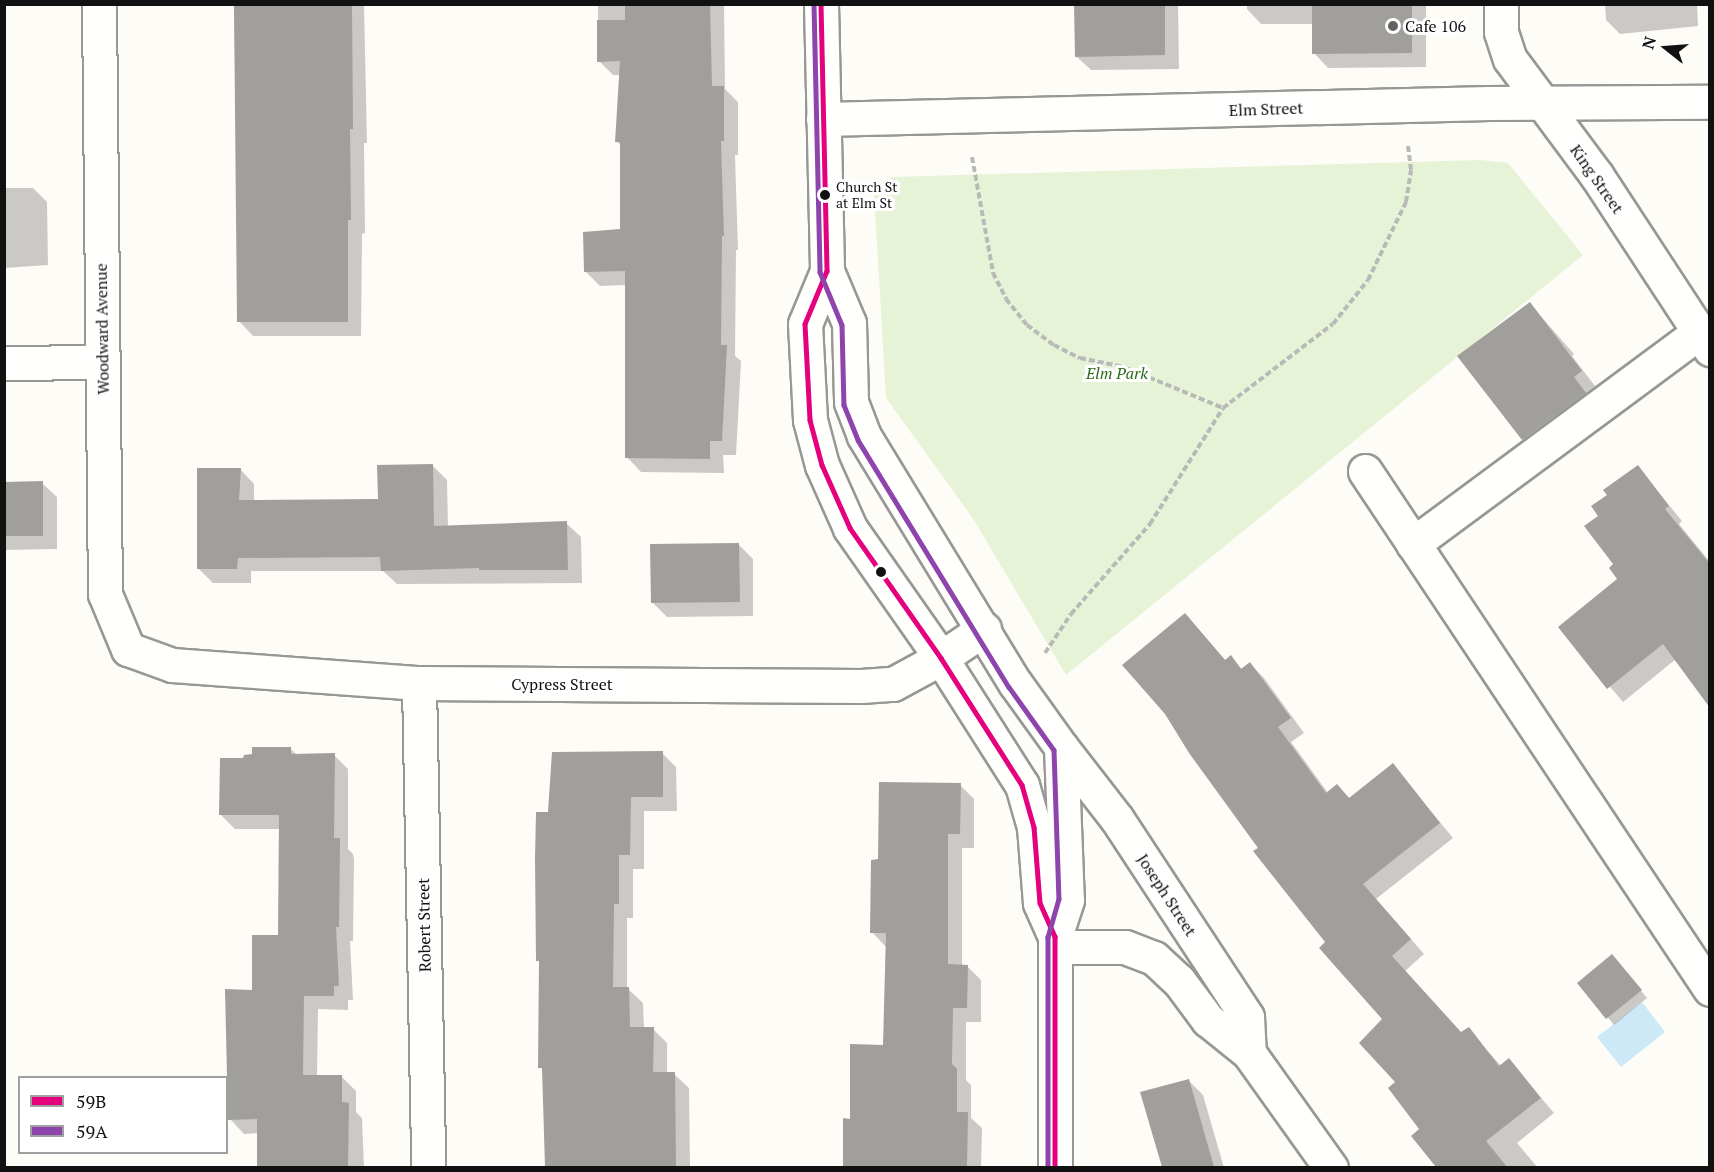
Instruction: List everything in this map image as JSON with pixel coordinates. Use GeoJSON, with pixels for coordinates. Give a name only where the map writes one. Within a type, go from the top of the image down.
{"type":"FeatureCollection","features":[{"type":"Feature","properties":{"kind":"street","name":"Woodward Avenue"},"geometry":{"type":"LineString","coordinates":[[99,4],[105,594],[128,649]]}},
{"type":"Feature","properties":{"kind":"street"},"geometry":{"type":"LineString","coordinates":[[821,4],[827,271],[805,324],[810,420],[822,465],[850,528],[941,658],[1022,785],[1034,827],[1041,903],[1055,942]]}},
{"type":"Feature","properties":{"kind":"street","name":"King Street"},"geometry":{"type":"LineString","coordinates":[[1501,4],[1501,32],[1510,59],[1598,176],[1704,341]]}},
{"type":"Feature","properties":{"kind":"street","name":"Elm Street"},"geometry":{"type":"LineString","coordinates":[[823,119],[964,118],[1405,105],[1710,102]]}},
{"type":"Feature","properties":{"kind":"street","name":"Joseph Street"},"geometry":{"type":"LineString","coordinates":[[827,271],[849,323],[851,402],[864,436],[1015,683],[1117,819],[1247,1017],[1249,1053]]}},
{"type":"Feature","properties":{"kind":"street"},"geometry":{"type":"LineString","coordinates":[[1413,544],[1704,341]]}},
{"type":"Feature","properties":{"kind":"street"},"geometry":{"type":"LineString","coordinates":[[4,363],[103,362]]}},
{"type":"Feature","properties":{"kind":"street"},"geometry":{"type":"LineString","coordinates":[[1365,471],[1710,989]]}},
{"type":"Feature","properties":{"kind":"street","name":"Cypress Street"},"geometry":{"type":"LineString","coordinates":[[128,649],[172,666],[419,683],[893,684],[941,658],[984,629]]}},
{"type":"Feature","properties":{"kind":"street","name":"Robert Street"},"geometry":{"type":"LineString","coordinates":[[419,683],[428,1167]]}},
{"type":"Feature","properties":{"kind":"street"},"geometry":{"type":"LineString","coordinates":[[1055,1167],[1055,942],[1067,900],[1061,747]]}},
{"type":"Feature","properties":{"kind":"street"},"geometry":{"type":"LineString","coordinates":[[1055,942],[1125,947],[1154,958],[1179,981],[1208,1020],[1249,1053],[1331,1167]]}},
{"type":"Feature","properties":{"kind":"path"},"geometry":{"type":"LineString","coordinates":[[1044,655],[1071,614],[1150,524],[1223,408],[1333,324],[1368,280],[1406,202],[1411,170],[1405,105]]}},
{"type":"Feature","properties":{"kind":"path"},"geometry":{"type":"LineString","coordinates":[[964,118],[993,273],[1006,299],[1027,325],[1054,345],[1080,358],[1124,367],[1223,408]]}},
{"type":"Feature","properties":{"kind":"green space","name":"Elm Park"},"geometry":{"type":"Polygon","coordinates":[[[1481,160],[1508,163],[1583,255],[1066,675],[972,517],[886,398],[874,191],[892,177],[1481,160]]]}},
{"type":"Feature","properties":{"kind":"water"},"geometry":{"type":"Polygon","coordinates":[[[1642,1002],[1665,1032],[1621,1067],[1597,1037],[1642,1002]]]}},
{"type":"Feature","properties":{"kind":"building"},"geometry":{"type":"Polygon","coordinates":[[[234,4],[352,4],[353,129],[350,129],[351,220],[348,220],[348,322],[237,322],[234,4]]]}},
{"type":"Feature","properties":{"kind":"building"},"geometry":{"type":"Polygon","coordinates":[[[625,4],[710,4],[712,86],[724,86],[724,141],[721,141],[724,236],[722,236],[721,345],[727,345],[722,441],[710,441],[710,459],[625,458],[625,271],[584,272],[583,232],[620,229],[620,142],[615,142],[620,61],[597,62],[597,20],[625,20],[625,4]]]}},
{"type":"Feature","properties":{"kind":"building"},"geometry":{"type":"Polygon","coordinates":[[[1074,4],[1165,4],[1165,55],[1075,57],[1074,4]]]}},
{"type":"Feature","properties":{"kind":"building"},"geometry":{"type":"Polygon","coordinates":[[[1312,4],[1412,4],[1412,53],[1312,54],[1312,4]]]}},
{"type":"Feature","properties":{"kind":"building"},"geometry":{"type":"Polygon","coordinates":[[[1530,302],[1582,371],[1574,377],[1586,393],[1522,440],[1457,356],[1530,302]]]}},
{"type":"Feature","properties":{"kind":"building"},"geometry":{"type":"Polygon","coordinates":[[[433,464],[434,526],[567,521],[568,570],[479,570],[479,568],[381,571],[380,557],[238,558],[237,569],[197,569],[197,468],[241,468],[239,500],[378,499],[377,465],[433,464]]]}},
{"type":"Feature","properties":{"kind":"building"},"geometry":{"type":"Polygon","coordinates":[[[1638,465],[1669,506],[1665,509],[1710,564],[1710,708],[1663,644],[1607,689],[1558,627],[1617,579],[1609,568],[1613,564],[1584,526],[1598,516],[1591,506],[1607,495],[1603,490],[1638,465]]]}},
{"type":"Feature","properties":{"kind":"building"},"geometry":{"type":"Polygon","coordinates":[[[43,481],[43,536],[4,536],[4,482],[43,481]]]}},
{"type":"Feature","properties":{"kind":"building"},"geometry":{"type":"Polygon","coordinates":[[[739,543],[740,602],[651,603],[650,544],[739,543]]]}},
{"type":"Feature","properties":{"kind":"building"},"geometry":{"type":"Polygon","coordinates":[[[1185,613],[1225,660],[1231,655],[1241,669],[1250,662],[1291,718],[1278,727],[1326,793],[1337,784],[1349,798],[1393,763],[1440,823],[1363,884],[1411,939],[1392,956],[1461,1032],[1469,1027],[1499,1066],[1509,1058],[1541,1098],[1486,1141],[1507,1167],[1436,1167],[1411,1136],[1419,1129],[1388,1088],[1395,1082],[1359,1043],[1382,1019],[1319,948],[1325,942],[1253,851],[1258,848],[1189,753],[1165,714],[1122,665],[1185,613]]]}},
{"type":"Feature","properties":{"kind":"building"},"geometry":{"type":"Polygon","coordinates":[[[252,747],[291,747],[291,754],[335,753],[334,838],[340,838],[339,927],[336,927],[339,986],[334,986],[334,996],[304,996],[303,1075],[342,1075],[342,1102],[349,1103],[348,1166],[257,1167],[257,1119],[228,1120],[225,989],[252,990],[252,935],[278,935],[279,815],[219,815],[220,758],[243,758],[244,755],[252,754],[252,747]]]}},
{"type":"Feature","properties":{"kind":"building"},"geometry":{"type":"Polygon","coordinates":[[[663,751],[663,797],[631,797],[630,855],[619,855],[619,904],[614,904],[613,987],[629,987],[630,1027],[654,1027],[653,1072],[675,1072],[676,1167],[545,1167],[542,1068],[538,1068],[539,961],[536,961],[535,858],[536,812],[548,812],[552,752],[663,751]]]}},
{"type":"Feature","properties":{"kind":"building"},"geometry":{"type":"Polygon","coordinates":[[[879,782],[961,783],[960,834],[948,834],[948,964],[968,965],[967,1008],[953,1008],[952,1064],[957,1069],[957,1112],[968,1112],[967,1166],[843,1167],[843,1118],[850,1119],[850,1044],[883,1045],[886,933],[870,933],[871,860],[878,859],[879,782]]]}},
{"type":"Feature","properties":{"kind":"building"},"geometry":{"type":"Polygon","coordinates":[[[1612,954],[1642,990],[1606,1019],[1577,983],[1612,954]]]}},
{"type":"Feature","properties":{"kind":"building"},"geometry":{"type":"Polygon","coordinates":[[[1189,1079],[1214,1167],[1162,1167],[1140,1092],[1189,1079]]]}},
{"type":"Feature","properties":{"kind":"transit line","name":"59A"},"geometry":{"type":"LineString","coordinates":[[814,4],[820,272],[842,325],[844,405],[858,440],[1009,687],[1054,750],[1059,899],[1048,937],[1048,1168]]}},
{"type":"Feature","properties":{"kind":"transit line","name":"59B"},"geometry":{"type":"LineString","coordinates":[[821,4],[827,271],[805,324],[810,420],[822,465],[850,528],[941,658],[1022,785],[1034,827],[1040,903],[1055,937],[1055,1168]]}},
{"type":"Feature","properties":{"kind":"place","name":"Cafe 106"},"geometry":{"type":"Point","coordinates":[1393,26]}},
{"type":"Feature","properties":{"kind":"place","name":"Church St at Elm St"},"geometry":{"type":"Point","coordinates":[825,195]}}]}
